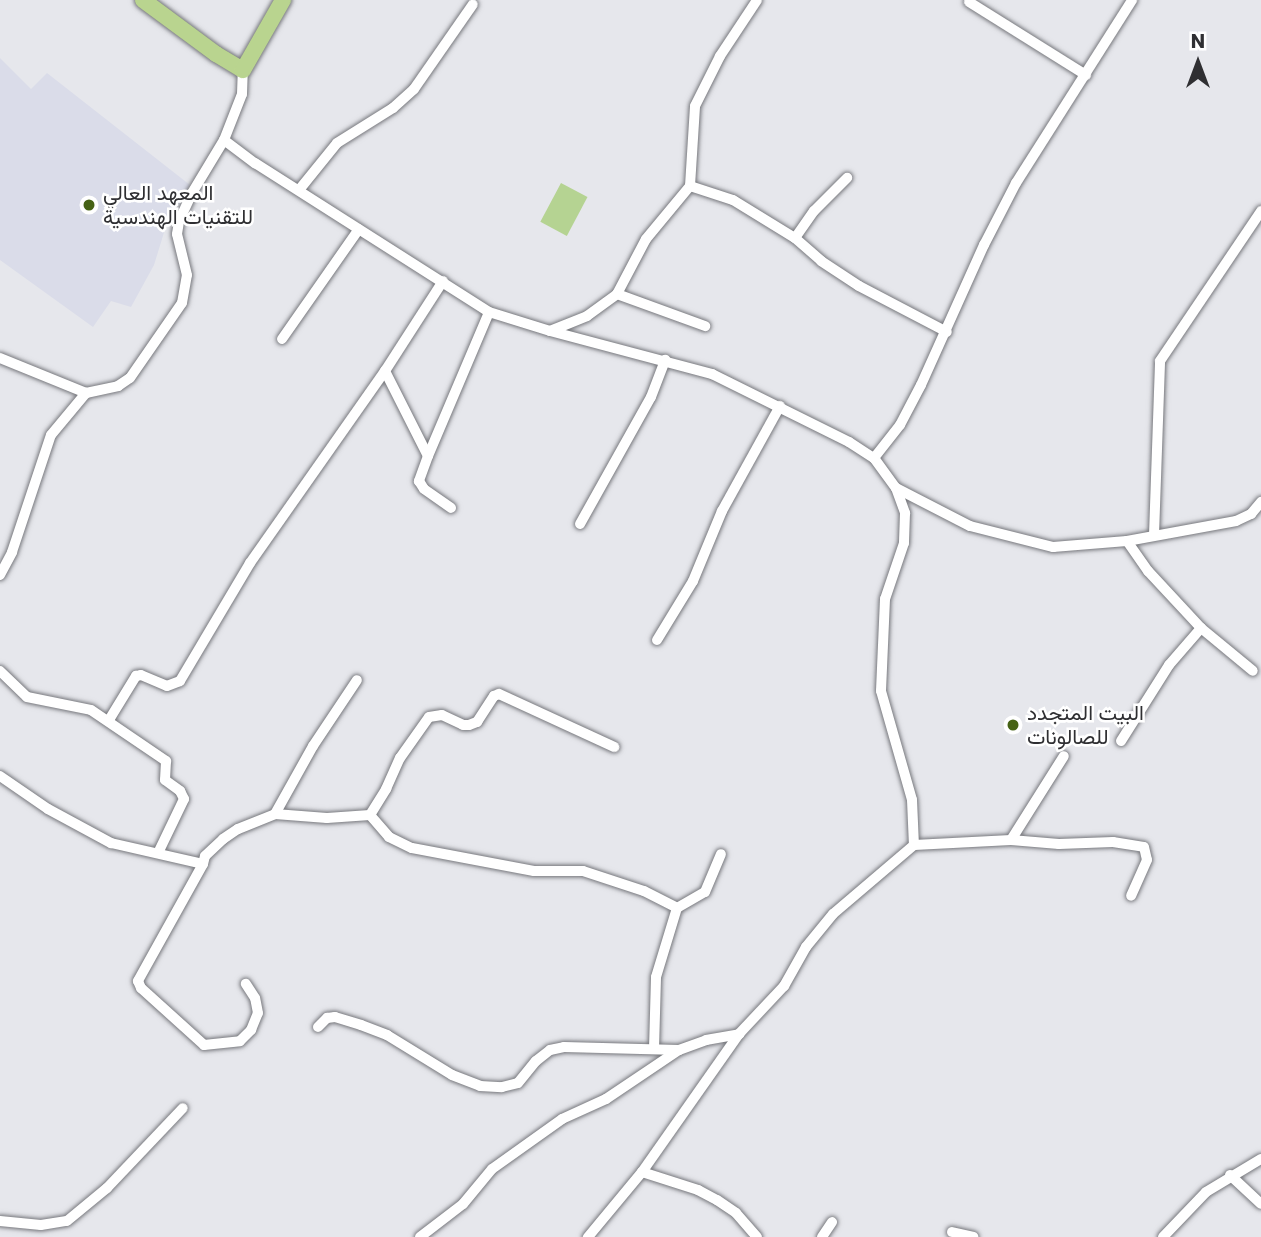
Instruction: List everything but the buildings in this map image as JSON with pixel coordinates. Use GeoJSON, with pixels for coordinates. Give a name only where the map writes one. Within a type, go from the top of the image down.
{"type":"FeatureCollection","features":[{"type":"Feature","properties":{"kind":"main road"},"geometry":{"type":"LineString","coordinates":[[143,0],[216,54],[243,70],[283,0]]}},
{"type":"Feature","properties":{"kind":"street"},"geometry":{"type":"LineString","coordinates":[[550,331],[587,316],[617,294],[646,239],[690,186],[695,106],[720,56],[757,0]]}},
{"type":"Feature","properties":{"kind":"street"},"geometry":{"type":"LineString","coordinates":[[874,458],[900,425],[947,332],[984,245],[1016,183],[1132,0]]}},
{"type":"Feature","properties":{"kind":"street"},"geometry":{"type":"LineString","coordinates":[[969,2],[1086,75]]}},
{"type":"Feature","properties":{"kind":"street"},"geometry":{"type":"LineString","coordinates":[[299,190],[337,143],[393,108],[414,89],[473,4]]}},
{"type":"Feature","properties":{"kind":"street"},"geometry":{"type":"LineString","coordinates":[[0,358],[86,393],[118,386],[130,378],[182,303],[187,275],[177,234],[179,221],[224,139],[242,94],[243,70]]}},
{"type":"Feature","properties":{"kind":"street"},"geometry":{"type":"LineString","coordinates":[[224,139],[489,312],[712,374],[780,406],[874,458],[897,488],[905,513],[904,543],[885,599],[881,691],[912,800],[914,845]]}},
{"type":"Feature","properties":{"kind":"street"},"geometry":{"type":"LineString","coordinates":[[795,238],[814,211],[847,178]]}},
{"type":"Feature","properties":{"kind":"street"},"geometry":{"type":"LineString","coordinates":[[690,186],[733,200],[795,238],[821,261],[859,286],[947,332]]}},
{"type":"Feature","properties":{"kind":"street"},"geometry":{"type":"LineString","coordinates":[[1154,535],[1160,361],[1261,211]]}},
{"type":"Feature","properties":{"kind":"street"},"geometry":{"type":"LineString","coordinates":[[282,338],[359,229]]}},
{"type":"Feature","properties":{"kind":"street"},"geometry":{"type":"LineString","coordinates":[[109,720],[136,676],[141,675],[167,686],[180,681],[250,562],[385,372],[443,281]]}},
{"type":"Feature","properties":{"kind":"street"},"geometry":{"type":"LineString","coordinates":[[617,294],[705,326]]}},
{"type":"Feature","properties":{"kind":"street"},"geometry":{"type":"LineString","coordinates":[[451,508],[424,489],[419,481],[489,312]]}},
{"type":"Feature","properties":{"kind":"street"},"geometry":{"type":"LineString","coordinates":[[580,524],[651,397],[665,360]]}},
{"type":"Feature","properties":{"kind":"street"},"geometry":{"type":"LineString","coordinates":[[385,372],[428,456]]}},
{"type":"Feature","properties":{"kind":"street"},"geometry":{"type":"LineString","coordinates":[[0,575],[12,552],[51,436],[86,393]]}},
{"type":"Feature","properties":{"kind":"street"},"geometry":{"type":"LineString","coordinates":[[657,640],[693,581],[722,511],[780,406]]}},
{"type":"Feature","properties":{"kind":"street"},"geometry":{"type":"LineString","coordinates":[[897,488],[970,526],[1017,540],[1054,547],[1127,541],[1236,521],[1251,514],[1261,502]]}},
{"type":"Feature","properties":{"kind":"street"},"geometry":{"type":"LineString","coordinates":[[1127,541],[1148,571],[1201,628],[1253,671]]}},
{"type":"Feature","properties":{"kind":"street"},"geometry":{"type":"LineString","coordinates":[[1121,741],[1169,666],[1201,628]]}},
{"type":"Feature","properties":{"kind":"street"},"geometry":{"type":"LineString","coordinates":[[0,671],[27,696],[44,702],[82,707],[109,720],[166,761],[165,780],[182,794],[183,805],[158,853]]}},
{"type":"Feature","properties":{"kind":"street"},"geometry":{"type":"LineString","coordinates":[[275,814],[313,746],[357,680]]}},
{"type":"Feature","properties":{"kind":"street"},"geometry":{"type":"LineString","coordinates":[[370,815],[400,758],[429,717],[442,715],[469,725],[477,722],[494,696],[499,694],[614,747]]}},
{"type":"Feature","properties":{"kind":"street"},"geometry":{"type":"LineString","coordinates":[[1011,840],[1064,756]]}},
{"type":"Feature","properties":{"kind":"street"},"geometry":{"type":"LineString","coordinates":[[0,776],[87,831],[137,851],[203,864]]}},
{"type":"Feature","properties":{"kind":"street"},"geometry":{"type":"LineString","coordinates":[[246,984],[255,998],[258,1013],[251,1030],[240,1041],[204,1045],[139,985],[140,973],[203,864],[205,856],[238,829],[275,814],[327,818],[370,815]]}},
{"type":"Feature","properties":{"kind":"street"},"geometry":{"type":"LineString","coordinates":[[370,815],[389,837],[412,848],[534,872],[583,871],[644,891],[677,908]]}},
{"type":"Feature","properties":{"kind":"street"},"geometry":{"type":"LineString","coordinates":[[588,1237],[642,1172],[739,1034],[784,986],[806,947],[833,914],[914,845],[1011,840],[1059,844],[1113,842],[1144,847],[1147,860],[1131,896]]}},
{"type":"Feature","properties":{"kind":"street"},"geometry":{"type":"LineString","coordinates":[[654,1049],[656,977],[677,908],[705,892],[721,854]]}},
{"type":"Feature","properties":{"kind":"street"},"geometry":{"type":"LineString","coordinates":[[318,1027],[327,1018],[335,1017],[387,1035],[452,1076],[480,1086],[502,1087],[518,1083],[536,1060],[550,1050],[564,1047],[679,1050]]}},
{"type":"Feature","properties":{"kind":"street"},"geometry":{"type":"LineString","coordinates":[[420,1237],[463,1204],[492,1169],[562,1119],[606,1099],[679,1050],[706,1040],[739,1034]]}},
{"type":"Feature","properties":{"kind":"street"},"geometry":{"type":"LineString","coordinates":[[0,1221],[41,1225],[67,1221],[107,1188],[183,1108]]}},
{"type":"Feature","properties":{"kind":"street"},"geometry":{"type":"LineString","coordinates":[[1163,1237],[1206,1192],[1230,1175],[1261,1159]]}},
{"type":"Feature","properties":{"kind":"street"},"geometry":{"type":"LineString","coordinates":[[642,1172],[698,1190],[717,1200],[736,1213],[757,1237]]}},
{"type":"Feature","properties":{"kind":"street"},"geometry":{"type":"LineString","coordinates":[[1230,1175],[1261,1204]]}},
{"type":"Feature","properties":{"kind":"street"},"geometry":{"type":"LineString","coordinates":[[822,1237],[832,1222]]}},
{"type":"Feature","properties":{"kind":"street"},"geometry":{"type":"LineString","coordinates":[[952,1232],[973,1237]]}},
{"type":"Feature","properties":{"kind":"shaded area","name":"المعهد العالي للتقنيات الهندسية"},"geometry":{"type":"Polygon","coordinates":[[[0,58],[31,89],[47,73],[190,185],[166,226],[154,265],[131,307],[111,301],[93,327],[0,260],[0,58]]]}},
{"type":"Feature","properties":{"kind":"green space"},"geometry":{"type":"Polygon","coordinates":[[[561,183],[587,197],[567,236],[540,222],[561,183]]]}},
{"type":"Feature","properties":{"kind":"place","name":"المعهد العالي للتقنيات الهندسية"},"geometry":{"type":"Point","coordinates":[89,205]}},
{"type":"Feature","properties":{"kind":"place","name":"البيت المتجدد للصالونات"},"geometry":{"type":"Point","coordinates":[1013,725]}}]}
